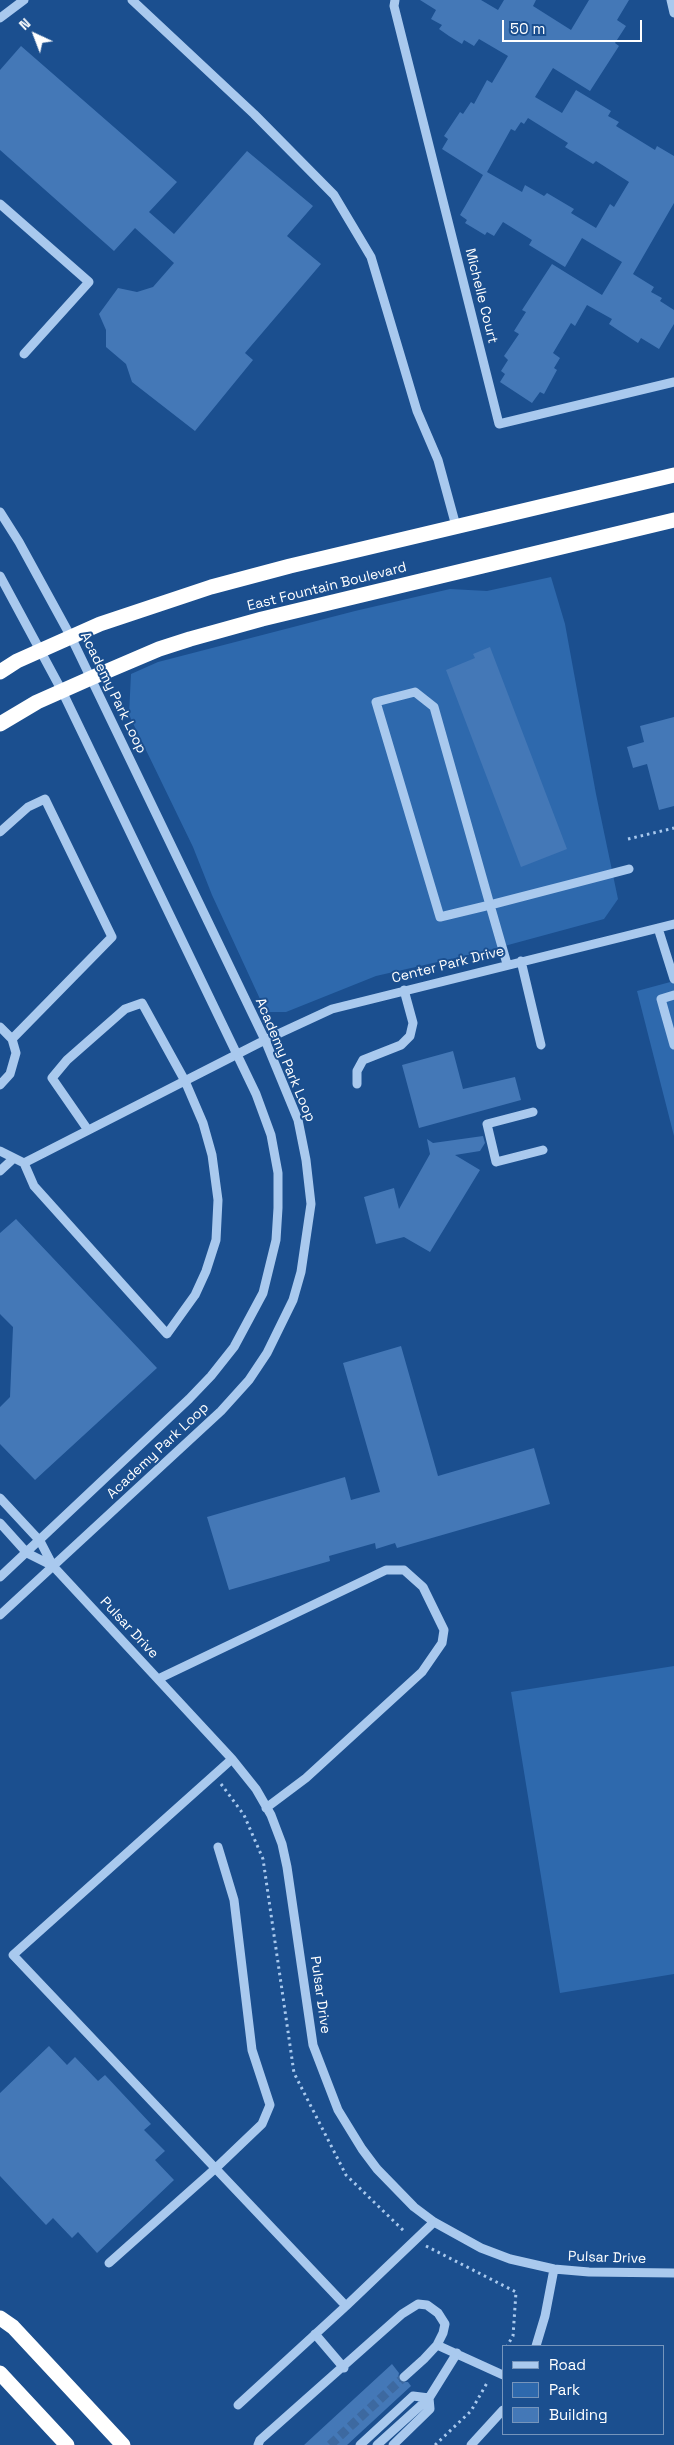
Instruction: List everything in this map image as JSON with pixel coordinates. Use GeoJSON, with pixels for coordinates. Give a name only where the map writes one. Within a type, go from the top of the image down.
{"type":"FeatureCollection","features":[{"type":"Feature","properties":{"kind":"highway","name":"East Fountain Boulevard"},"geometry":{"type":"LineString","coordinates":[[0,672],[71,637],[144,608],[211,588],[290,566],[674,475]]}},
{"type":"Feature","properties":{"kind":"highway","name":"East Fountain Boulevard"},"geometry":{"type":"LineString","coordinates":[[0,724],[62,691],[160,649],[244,624],[674,520]]}},
{"type":"Feature","properties":{"kind":"highway"},"geometry":{"type":"LineString","coordinates":[[0,2318],[13,2326],[123,2445]]}},
{"type":"Feature","properties":{"kind":"highway"},"geometry":{"type":"LineString","coordinates":[[0,2373],[67,2445]]}},
{"type":"Feature","properties":{"kind":"street"},"geometry":{"type":"LineString","coordinates":[[0,18],[24,0]]}},
{"type":"Feature","properties":{"kind":"street"},"geometry":{"type":"LineString","coordinates":[[132,0],[254,114],[334,195],[371,257],[417,411],[438,460],[456,526]]}},
{"type":"Feature","properties":{"kind":"street","name":"Michelle Court"},"geometry":{"type":"LineString","coordinates":[[395,0],[394,6],[499,424],[674,382]]}},
{"type":"Feature","properties":{"kind":"street"},"geometry":{"type":"LineString","coordinates":[[671,0],[674,13]]}},
{"type":"Feature","properties":{"kind":"street"},"geometry":{"type":"LineString","coordinates":[[0,204],[89,282],[24,354]]}},
{"type":"Feature","properties":{"kind":"street","name":"Academy Park Loop"},"geometry":{"type":"LineString","coordinates":[[0,512],[19,542],[71,637],[265,1040],[298,1120],[306,1160],[311,1204],[301,1272],[293,1300],[268,1353],[221,1411],[0,1615]]}},
{"type":"Feature","properties":{"kind":"street","name":"Academy Park Loop"},"geometry":{"type":"LineString","coordinates":[[0,576],[62,691],[256,1094],[271,1135],[278,1173],[276,1240],[263,1293],[234,1347],[211,1376],[40,1541],[0,1577]]}},
{"type":"Feature","properties":{"kind":"street"},"geometry":{"type":"LineString","coordinates":[[507,964],[490,905],[434,707],[415,692],[376,702],[440,917],[490,905],[629,869]]}},
{"type":"Feature","properties":{"kind":"street"},"geometry":{"type":"LineString","coordinates":[[0,832],[28,807],[45,799],[112,937],[12,1039]]}},
{"type":"Feature","properties":{"kind":"street","name":"Center Park Drive"},"geometry":{"type":"LineString","coordinates":[[24,1163],[265,1040],[332,1009],[674,924]]}},
{"type":"Feature","properties":{"kind":"street"},"geometry":{"type":"LineString","coordinates":[[658,928],[674,979]]}},
{"type":"Feature","properties":{"kind":"street"},"geometry":{"type":"LineString","coordinates":[[520,961],[541,1045]]}},
{"type":"Feature","properties":{"kind":"street"},"geometry":{"type":"LineString","coordinates":[[357,1084],[357,1071],[364,1060],[401,1045],[410,1036],[413,1023],[404,990]]}},
{"type":"Feature","properties":{"kind":"street"},"geometry":{"type":"LineString","coordinates":[[674,995],[661,999],[674,1045]]}},
{"type":"Feature","properties":{"kind":"street"},"geometry":{"type":"LineString","coordinates":[[0,1151],[24,1163],[34,1186],[167,1334],[195,1295],[216,1240],[218,1200],[212,1155],[203,1123],[185,1081],[142,1003],[125,1009],[67,1060],[52,1078],[88,1130]]}},
{"type":"Feature","properties":{"kind":"street"},"geometry":{"type":"LineString","coordinates":[[0,1027],[12,1039],[16,1053],[10,1074],[0,1085]]}},
{"type":"Feature","properties":{"kind":"street"},"geometry":{"type":"LineString","coordinates":[[533,1112],[487,1124],[496,1162],[543,1150]]}},
{"type":"Feature","properties":{"kind":"street"},"geometry":{"type":"LineString","coordinates":[[0,1171],[14,1158]]}},
{"type":"Feature","properties":{"kind":"street","name":"Pulsar Drive"},"geometry":{"type":"LineString","coordinates":[[0,1498],[40,1541],[53,1566],[232,1759],[256,1789],[282,1844],[313,2045],[329,2091],[350,2131],[377,2168],[414,2207],[434,2222],[480,2248],[510,2259],[554,2269],[589,2272],[674,2273]]}},
{"type":"Feature","properties":{"kind":"street"},"geometry":{"type":"LineString","coordinates":[[0,1524],[27,1553]]}},
{"type":"Feature","properties":{"kind":"street","name":"Pulsar Drive"},"geometry":{"type":"LineString","coordinates":[[27,1553],[53,1566]]}},
{"type":"Feature","properties":{"kind":"street"},"geometry":{"type":"LineString","coordinates":[[158,1679],[386,1570],[404,1570],[423,1588],[444,1630],[442,1643],[422,1672],[306,1778],[266,1808]]}},
{"type":"Feature","properties":{"kind":"street"},"geometry":{"type":"LineString","coordinates":[[232,1759],[14,1955],[346,2306]]}},
{"type":"Feature","properties":{"kind":"street"},"geometry":{"type":"LineString","coordinates":[[109,2263],[217,2168],[262,2124],[270,2105],[252,2050],[234,1900],[218,1846]]}},
{"type":"Feature","properties":{"kind":"street"},"geometry":{"type":"LineString","coordinates":[[238,2404],[346,2306],[434,2222]]}},
{"type":"Feature","properties":{"kind":"street"},"geometry":{"type":"LineString","coordinates":[[536,2345],[545,2316],[554,2269]]}},
{"type":"Feature","properties":{"kind":"street"},"geometry":{"type":"LineString","coordinates":[[258,2445],[260,2440],[344,2368],[402,2314],[418,2304],[427,2305],[438,2313],[445,2324],[437,2345],[404,2378]]}},
{"type":"Feature","properties":{"kind":"street"},"geometry":{"type":"LineString","coordinates":[[314,2334],[344,2368]]}},
{"type":"Feature","properties":{"kind":"street"},"geometry":{"type":"LineString","coordinates":[[437,2345],[502,2374]]}},
{"type":"Feature","properties":{"kind":"street"},"geometry":{"type":"LineString","coordinates":[[377,2445],[429,2398],[457,2354]]}},
{"type":"Feature","properties":{"kind":"street"},"geometry":{"type":"LineString","coordinates":[[360,2445],[413,2396],[429,2398]]}},
{"type":"Feature","properties":{"kind":"street"},"geometry":{"type":"LineString","coordinates":[[393,2445],[430,2409],[429,2398]]}},
{"type":"Feature","properties":{"kind":"street"},"geometry":{"type":"LineString","coordinates":[[471,2445],[502,2411]]}},
{"type":"Feature","properties":{"kind":"path"},"geometry":{"type":"LineString","coordinates":[[628,839],[674,828]]}},
{"type":"Feature","properties":{"kind":"path"},"geometry":{"type":"LineString","coordinates":[[435,2445],[471,2411],[494,2370]]}},
{"type":"Feature","properties":{"kind":"green space"},"geometry":{"type":"Polygon","coordinates":[[[551,577],[565,624],[596,794],[618,899],[604,919],[486,951],[376,976],[286,1012],[266,1012],[212,895],[193,847],[129,715],[131,674],[158,662],[355,611],[450,589],[487,591],[551,577]]]}},
{"type":"Feature","properties":{"kind":"green space"},"geometry":{"type":"Polygon","coordinates":[[[674,981],[674,1136],[637,991],[674,981]]]}},
{"type":"Feature","properties":{"kind":"green space"},"geometry":{"type":"Polygon","coordinates":[[[674,1666],[674,1974],[560,1993],[511,1692],[674,1666]]]}},
{"type":"Feature","properties":{"kind":"building"},"geometry":{"type":"Polygon","coordinates":[[[420,0],[481,0],[498,10],[504,0],[536,0],[533,6],[571,30],[589,0],[629,0],[617,20],[626,26],[615,43],[619,46],[590,91],[553,68],[535,97],[562,113],[576,90],[611,111],[608,116],[619,122],[616,126],[655,150],[657,146],[674,156],[674,203],[633,274],[654,287],[651,292],[662,298],[660,301],[674,310],[674,324],[659,349],[641,338],[638,343],[609,324],[612,319],[587,305],[575,326],[571,323],[553,353],[560,358],[554,368],[557,370],[544,394],[540,392],[532,403],[500,382],[505,374],[501,371],[508,360],[504,356],[519,334],[514,331],[526,312],[522,310],[552,264],[602,295],[622,262],[582,238],[565,267],[529,245],[532,240],[503,222],[494,236],[487,232],[485,235],[465,223],[467,220],[460,215],[483,175],[442,149],[448,139],[444,136],[460,112],[463,114],[471,102],[474,104],[487,80],[492,83],[508,56],[479,39],[474,46],[464,40],[462,44],[449,36],[439,29],[442,25],[431,19],[436,10],[420,0]],[[528,118],[524,124],[521,122],[515,131],[511,129],[487,172],[522,192],[525,185],[544,196],[547,193],[574,209],[571,213],[596,228],[610,204],[614,207],[629,182],[596,161],[593,164],[565,147],[568,143],[528,118]]]}},
{"type":"Feature","properties":{"kind":"building"},"geometry":{"type":"Polygon","coordinates":[[[21,46],[177,182],[149,212],[174,234],[247,151],[313,206],[287,236],[321,264],[245,353],[253,360],[195,431],[132,382],[126,364],[106,347],[106,330],[99,314],[118,288],[137,292],[153,287],[174,263],[135,228],[114,251],[0,150],[0,70],[21,46]]]}},
{"type":"Feature","properties":{"kind":"building"},"geometry":{"type":"Polygon","coordinates":[[[490,647],[567,849],[521,867],[446,670],[475,658],[473,654],[490,647]]]}},
{"type":"Feature","properties":{"kind":"building"},"geometry":{"type":"Polygon","coordinates":[[[674,717],[674,806],[659,810],[647,764],[633,768],[627,747],[644,742],[640,726],[674,717]]]}},
{"type":"Feature","properties":{"kind":"building"},"geometry":{"type":"Polygon","coordinates":[[[453,1051],[463,1089],[515,1077],[521,1100],[419,1128],[402,1065],[453,1051]]]}},
{"type":"Feature","properties":{"kind":"building"},"geometry":{"type":"Polygon","coordinates":[[[483,1136],[485,1143],[480,1151],[455,1155],[480,1170],[430,1252],[404,1237],[376,1244],[364,1197],[394,1188],[399,1209],[430,1154],[427,1139],[433,1143],[483,1136]]]}},
{"type":"Feature","properties":{"kind":"building"},"geometry":{"type":"Polygon","coordinates":[[[16,1219],[157,1368],[35,1480],[0,1444],[0,1407],[10,1397],[13,1327],[0,1314],[0,1233],[16,1219]]]}},
{"type":"Feature","properties":{"kind":"building"},"geometry":{"type":"Polygon","coordinates":[[[401,1346],[438,1476],[534,1448],[550,1504],[397,1548],[395,1543],[376,1549],[375,1543],[329,1556],[330,1561],[229,1590],[207,1517],[345,1477],[351,1500],[380,1492],[343,1363],[401,1346]]]}},
{"type":"Feature","properties":{"kind":"building"},"geometry":{"type":"Polygon","coordinates":[[[49,2046],[67,2065],[75,2057],[98,2081],[105,2075],[151,2124],[144,2130],[165,2151],[155,2160],[174,2180],[97,2253],[78,2232],[72,2238],[53,2218],[46,2225],[0,2176],[0,2093],[49,2046]]]}},
{"type":"Feature","properties":{"kind":"building"},"geometry":{"type":"Polygon","coordinates":[[[392,2364],[399,2373],[398,2378],[400,2382],[408,2382],[411,2386],[347,2445],[304,2445],[392,2364]]]}},
{"type":"Feature","properties":{"kind":"tunnel"},"geometry":{"type":"LineString","coordinates":[[330,2445],[404,2377]]}}]}
